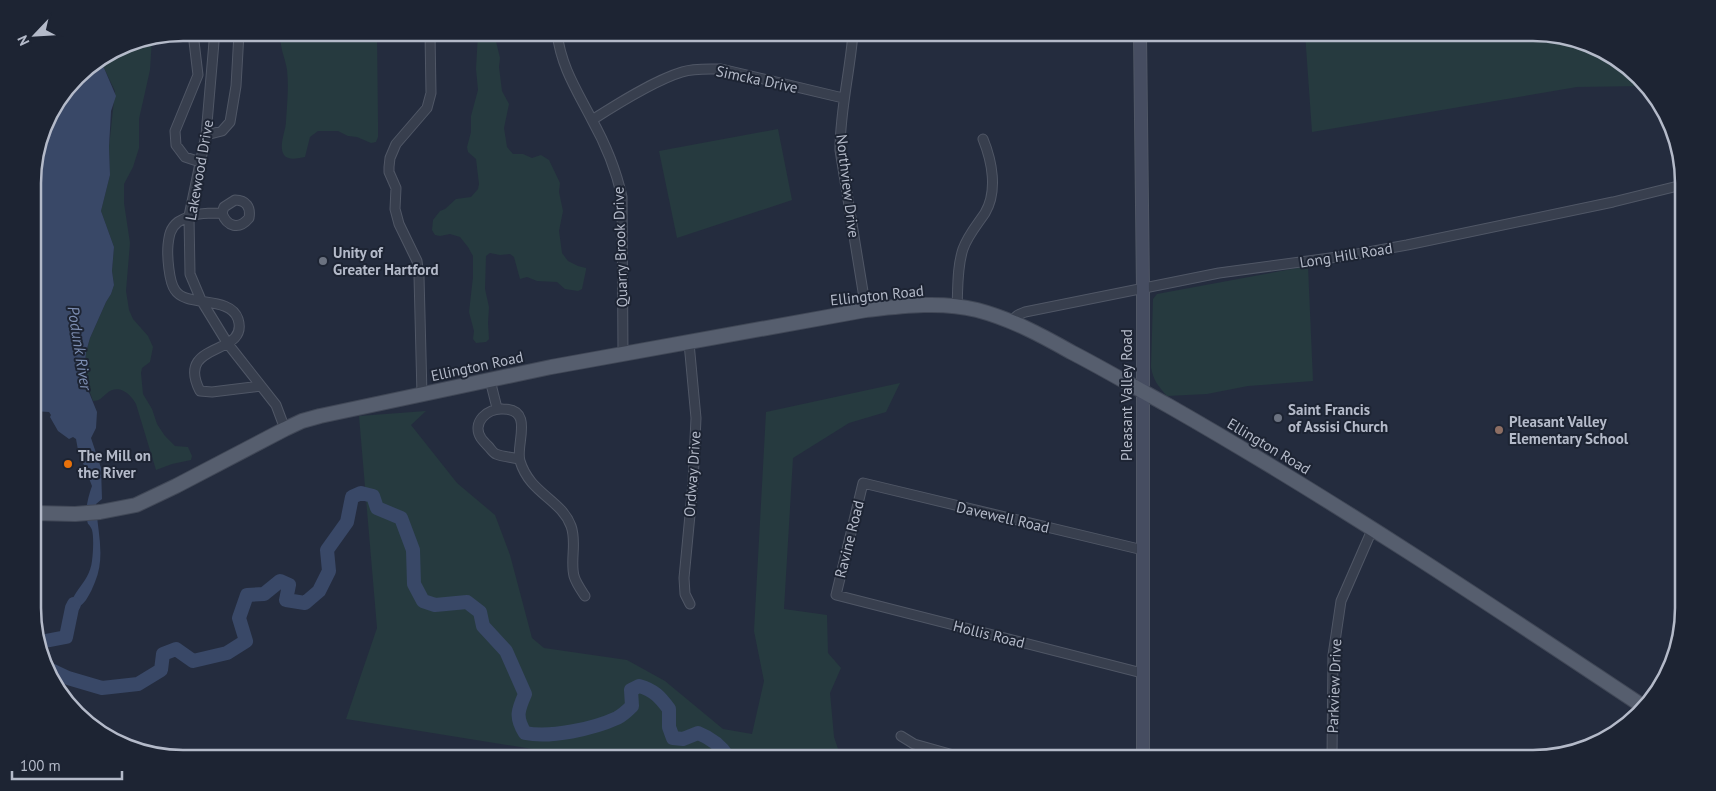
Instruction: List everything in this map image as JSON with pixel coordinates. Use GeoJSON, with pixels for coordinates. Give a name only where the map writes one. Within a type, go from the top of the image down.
{"type":"FeatureCollection","features":[{"type":"Feature","properties":{"kind":"main road","name":"Pleasant Valley Road"},"geometry":{"type":"LineString","coordinates":[[1140,41],[1143,290],[1143,749]]}},
{"type":"Feature","properties":{"kind":"main road","name":"Ellington Road"},"geometry":{"type":"LineString","coordinates":[[41,513],[100,512],[129,507],[149,500],[285,429],[302,421],[320,416],[551,367],[866,310],[900,306],[957,307],[977,310],[1011,321],[1048,339],[1269,464],[1637,703]]}},
{"type":"Feature","properties":{"kind":"street"},"geometry":{"type":"LineString","coordinates":[[194,41],[198,75],[175,131],[176,144],[185,157],[200,162]]}},
{"type":"Feature","properties":{"kind":"street","name":"Lakewood Drive"},"geometry":{"type":"LineString","coordinates":[[214,41],[206,135],[189,216],[190,274],[201,300],[228,344],[276,405],[285,429]]}},
{"type":"Feature","properties":{"kind":"street"},"geometry":{"type":"LineString","coordinates":[[206,135],[222,131],[230,122],[236,86],[238,41]]}},
{"type":"Feature","properties":{"kind":"street"},"geometry":{"type":"LineString","coordinates":[[422,395],[417,261],[399,224],[395,209],[396,188],[389,172],[390,158],[396,144],[426,108],[431,93],[430,41]]}},
{"type":"Feature","properties":{"kind":"street","name":"Quarry Brook Drive"},"geometry":{"type":"LineString","coordinates":[[558,41],[567,73],[592,120],[617,175],[622,197],[623,355]]}},
{"type":"Feature","properties":{"kind":"street","name":"Northview Drive"},"geometry":{"type":"LineString","coordinates":[[852,41],[851,64],[843,98],[840,150],[866,310]]}},
{"type":"Feature","properties":{"kind":"street","name":"Simcka Drive"},"geometry":{"type":"LineString","coordinates":[[592,120],[660,80],[683,71],[700,68],[721,69],[843,98]]}},
{"type":"Feature","properties":{"kind":"street"},"geometry":{"type":"LineString","coordinates":[[198,75],[212,76]]}},
{"type":"Feature","properties":{"kind":"street"},"geometry":{"type":"LineString","coordinates":[[957,307],[962,253],[969,235],[987,208],[990,197],[992,165],[983,139]]}},
{"type":"Feature","properties":{"kind":"street","name":"Long Hill Road"},"geometry":{"type":"LineString","coordinates":[[1011,321],[1025,312],[1240,270],[1352,255],[1407,245],[1597,206],[1675,187]]}},
{"type":"Feature","properties":{"kind":"street"},"geometry":{"type":"LineString","coordinates":[[222,213],[199,213],[189,216],[173,226],[168,236],[167,260],[174,290],[184,298],[201,300],[227,308],[238,319],[235,338],[228,344],[206,354],[198,360],[193,370],[194,380],[200,390],[212,392],[261,386]]}},
{"type":"Feature","properties":{"kind":"street","name":"Ordway Drive"},"geometry":{"type":"LineString","coordinates":[[689,343],[696,418],[684,578],[685,594],[690,604]]}},
{"type":"Feature","properties":{"kind":"street"},"geometry":{"type":"LineString","coordinates":[[490,380],[497,408]]}},
{"type":"Feature","properties":{"kind":"street"},"geometry":{"type":"LineString","coordinates":[[519,459],[496,454],[480,437],[478,427],[480,419],[487,412],[497,408],[510,409],[519,415],[523,431],[519,459],[526,477],[538,490],[556,504],[571,526],[574,540],[574,575],[585,596]]}},
{"type":"Feature","properties":{"kind":"street","name":"Davewell Road"},"geometry":{"type":"LineString","coordinates":[[863,483],[1143,550]]}},
{"type":"Feature","properties":{"kind":"street","name":"Ravine Road"},"geometry":{"type":"LineString","coordinates":[[836,595],[863,483]]}},
{"type":"Feature","properties":{"kind":"street","name":"Parkview Drive"},"geometry":{"type":"LineString","coordinates":[[1332,749],[1333,655],[1341,601],[1372,530]]}},
{"type":"Feature","properties":{"kind":"street","name":"Hollis Road"},"geometry":{"type":"LineString","coordinates":[[836,595],[1142,673]]}},
{"type":"Feature","properties":{"kind":"street"},"geometry":{"type":"LineString","coordinates":[[901,736],[914,744],[933,749]]}},
{"type":"Feature","properties":{"kind":"green space"},"geometry":{"type":"Polygon","coordinates":[[[281,41],[377,41],[378,137],[376,142],[371,143],[338,131],[318,131],[310,137],[305,157],[291,159],[284,155],[282,143],[286,125],[288,82],[281,41]]]}},
{"type":"Feature","properties":{"kind":"green space"},"geometry":{"type":"Polygon","coordinates":[[[478,41],[496,41],[500,58],[499,67],[502,91],[509,104],[504,128],[507,147],[513,154],[523,154],[532,158],[541,155],[549,160],[560,183],[559,192],[563,211],[559,231],[562,253],[568,261],[586,268],[586,270],[582,289],[578,291],[565,289],[557,282],[537,281],[527,277],[520,279],[514,257],[510,254],[490,253],[486,256],[485,289],[489,307],[489,339],[486,342],[476,343],[473,339],[474,331],[469,312],[473,256],[460,237],[450,234],[435,235],[432,230],[433,220],[440,211],[456,199],[471,197],[478,189],[476,159],[468,152],[467,147],[471,132],[471,116],[478,90],[476,69],[478,41]]]}},
{"type":"Feature","properties":{"kind":"green space"},"geometry":{"type":"Polygon","coordinates":[[[1306,41],[1533,41],[1561,44],[1579,49],[1604,60],[1636,86],[1577,87],[1312,132],[1306,41]]]}},
{"type":"Feature","properties":{"kind":"green space"},"geometry":{"type":"Polygon","coordinates":[[[152,45],[150,70],[139,119],[139,148],[133,167],[124,184],[124,203],[130,243],[126,291],[129,310],[133,319],[148,336],[153,347],[150,362],[142,368],[143,394],[152,409],[157,424],[165,436],[175,446],[188,447],[192,456],[191,460],[156,470],[136,404],[133,400],[127,393],[115,389],[99,400],[93,401],[84,375],[86,352],[90,338],[114,285],[112,271],[114,247],[101,211],[110,175],[109,147],[115,91],[104,65],[120,56],[152,45]]]}},
{"type":"Feature","properties":{"kind":"green space"},"geometry":{"type":"Polygon","coordinates":[[[778,129],[792,200],[677,238],[659,151],[778,129]]]}},
{"type":"Feature","properties":{"kind":"green space"},"geometry":{"type":"Polygon","coordinates":[[[1308,266],[1313,381],[1248,386],[1207,394],[1167,396],[1156,383],[1151,367],[1153,299],[1157,294],[1308,266]]]}},
{"type":"Feature","properties":{"kind":"green space"},"geometry":{"type":"Polygon","coordinates":[[[900,383],[886,412],[849,423],[793,458],[784,609],[827,615],[828,653],[841,668],[830,693],[834,737],[838,750],[537,750],[346,719],[377,628],[359,416],[426,411],[411,425],[457,483],[495,515],[510,555],[532,638],[544,648],[627,660],[665,681],[723,729],[752,734],[764,681],[754,631],[766,412],[900,383]]]}},
{"type":"Feature","properties":{"kind":"water"},"geometry":{"type":"Polygon","coordinates":[[[103,66],[116,96],[111,111],[110,175],[101,211],[114,247],[112,271],[114,285],[90,338],[86,352],[84,375],[97,412],[96,428],[91,438],[101,468],[102,499],[96,504],[100,562],[90,593],[86,600],[76,609],[70,622],[68,621],[68,611],[70,603],[87,577],[92,561],[93,533],[88,524],[86,510],[92,486],[78,450],[76,439],[73,437],[69,439],[58,431],[49,412],[41,412],[42,164],[46,146],[60,112],[83,83],[103,66]]]}},
{"type":"Feature","properties":{"kind":"waterway","name":"Podunk River"},"geometry":{"type":"LineString","coordinates":[[57,673],[102,688],[138,684],[161,670],[163,654],[176,649],[193,661],[227,653],[246,641],[239,618],[247,595],[264,594],[280,581],[289,585],[286,600],[305,603],[319,591],[329,571],[327,550],[347,522],[352,497],[361,493],[373,496],[377,508],[401,518],[413,550],[414,584],[423,601],[435,605],[467,602],[480,612],[483,626],[506,651],[525,694],[519,714],[525,733],[547,734],[572,731],[596,726],[617,718],[632,706],[631,690],[639,686],[656,694],[669,709],[669,727],[673,738],[683,739],[698,733],[716,743],[723,750]]}},
{"type":"Feature","properties":{"kind":"waterway","name":"Podunk River"},"geometry":{"type":"LineString","coordinates":[[45,641],[66,637],[74,604]]}},
{"type":"Feature","properties":{"kind":"place","name":"Unity of Greater Hartford"},"geometry":{"type":"Point","coordinates":[323,261]}},
{"type":"Feature","properties":{"kind":"place","name":"Saint Francis of Assisi Church"},"geometry":{"type":"Point","coordinates":[1278,418]}},
{"type":"Feature","properties":{"kind":"place","name":"Pleasant Valley Elementary School"},"geometry":{"type":"Point","coordinates":[1499,430]}},
{"type":"Feature","properties":{"kind":"place","name":"The Mill on the River"},"geometry":{"type":"Point","coordinates":[68,464]}}]}
